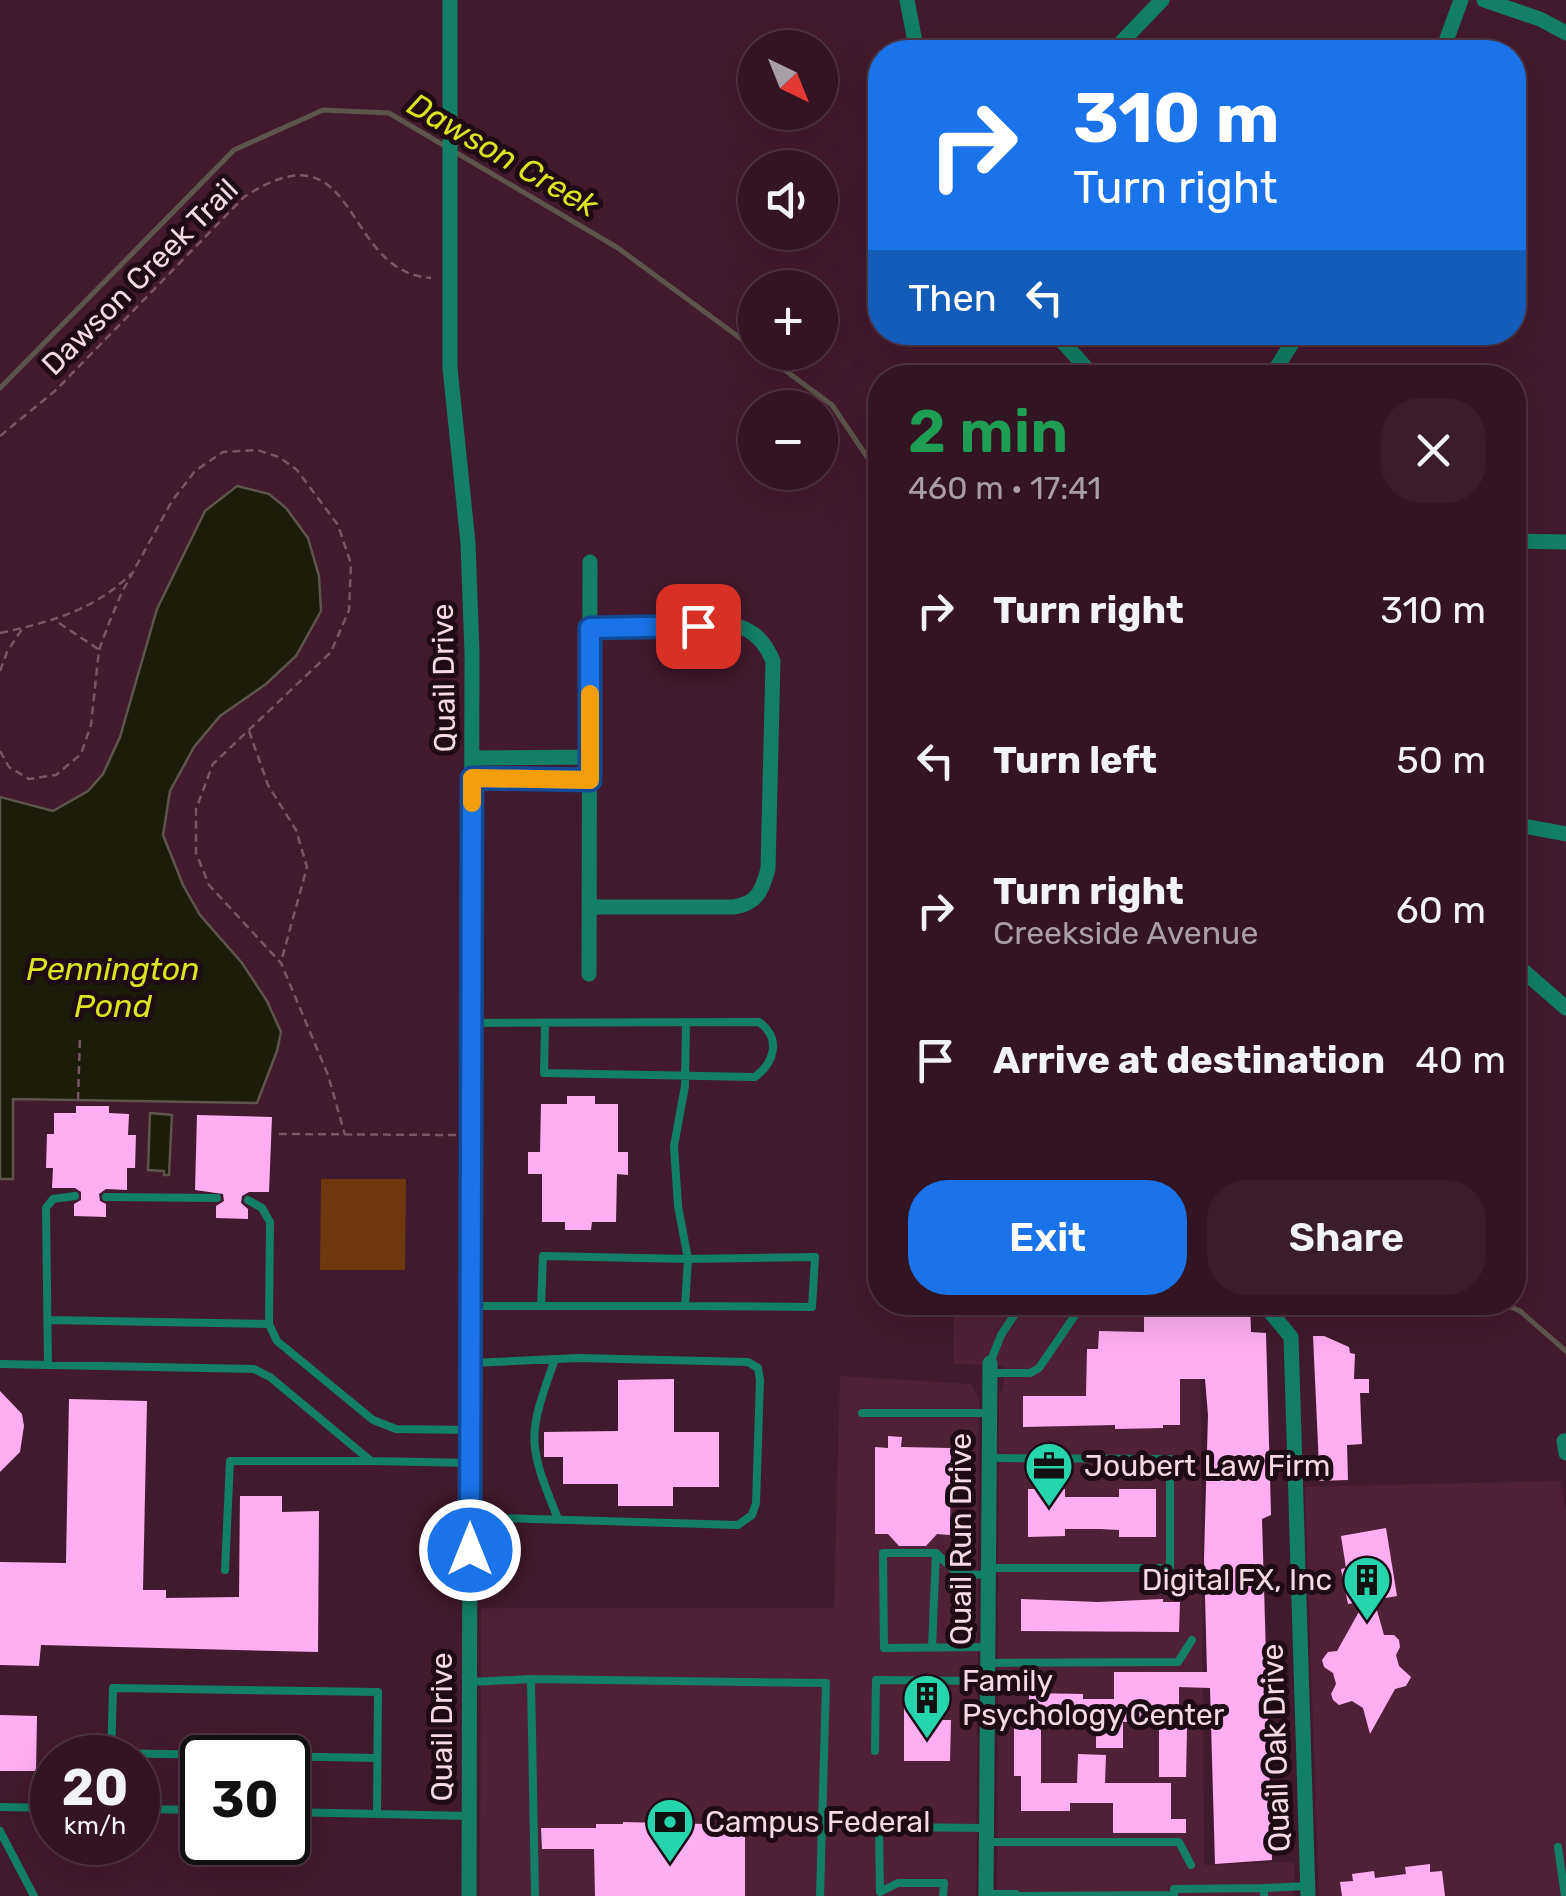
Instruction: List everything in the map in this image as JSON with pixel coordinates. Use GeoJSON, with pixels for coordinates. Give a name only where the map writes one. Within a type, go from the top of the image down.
{"type":"FeatureCollection","features":[{"type":"Feature","properties":{"kind":"street","name":"Quail Drive"},"geometry":{"type":"LineString","coordinates":[[450,0],[448,277],[454,426],[470,575],[472,758],[469,1896]]}},
{"type":"Feature","properties":{"kind":"street"},"geometry":{"type":"LineString","coordinates":[[907,0],[915,40]]}},
{"type":"Feature","properties":{"kind":"street"},"geometry":{"type":"LineString","coordinates":[[1124,40],[1162,0]]}},
{"type":"Feature","properties":{"kind":"street"},"geometry":{"type":"LineString","coordinates":[[1446,40],[1461,0]]}},
{"type":"Feature","properties":{"kind":"street"},"geometry":{"type":"LineString","coordinates":[[1484,0],[1540,18],[1566,33]]}},
{"type":"Feature","properties":{"kind":"street"},"geometry":{"type":"LineString","coordinates":[[1066,345],[1083,365]]}},
{"type":"Feature","properties":{"kind":"street"},"geometry":{"type":"LineString","coordinates":[[1526,541],[1566,542]]}},
{"type":"Feature","properties":{"kind":"street"},"geometry":{"type":"LineString","coordinates":[[589,974],[590,562]]}},
{"type":"Feature","properties":{"kind":"street"},"geometry":{"type":"LineString","coordinates":[[589,908],[733,908],[755,900],[768,869],[773,661],[762,640],[734,625],[590,628]]}},
{"type":"Feature","properties":{"kind":"street"},"geometry":{"type":"LineString","coordinates":[[472,758],[590,757]]}},
{"type":"Feature","properties":{"kind":"street"},"geometry":{"type":"LineString","coordinates":[[472,778],[590,780]]}},
{"type":"Feature","properties":{"kind":"street"},"geometry":{"type":"LineString","coordinates":[[1526,827],[1566,834]]}},
{"type":"Feature","properties":{"kind":"street"},"geometry":{"type":"LineString","coordinates":[[1526,973],[1566,1008]]}},
{"type":"Feature","properties":{"kind":"street","name":"Quail Oak Drive"},"geometry":{"type":"LineString","coordinates":[[1273,1315],[1291,1336],[1308,1891]]}},
{"type":"Feature","properties":{"kind":"street","name":"Quail Run Drive"},"geometry":{"type":"LineString","coordinates":[[986,1895],[989,1368]]}},
{"type":"Feature","properties":{"kind":"lane"},"geometry":{"type":"LineString","coordinates":[[685,1306],[688,1259],[674,1146],[686,1076],[686,1022]]}},
{"type":"Feature","properties":{"kind":"lane"},"geometry":{"type":"LineString","coordinates":[[471,1023],[758,1022],[770,1030],[774,1043],[765,1069],[755,1077],[544,1073],[545,1023]]}},
{"type":"Feature","properties":{"kind":"lane"},"geometry":{"type":"LineString","coordinates":[[48,1365],[46,1208],[53,1199],[74,1196]]}},
{"type":"Feature","properties":{"kind":"lane"},"geometry":{"type":"LineString","coordinates":[[106,1197],[216,1198]]}},
{"type":"Feature","properties":{"kind":"lane"},"geometry":{"type":"LineString","coordinates":[[248,1200],[262,1208],[270,1222],[269,1324],[272,1335],[282,1346],[372,1420],[396,1429],[470,1430]]}},
{"type":"Feature","properties":{"kind":"lane"},"geometry":{"type":"LineString","coordinates":[[470,1306],[812,1307],[815,1257],[543,1256],[542,1306]]}},
{"type":"Feature","properties":{"kind":"lane"},"geometry":{"type":"LineString","coordinates":[[1015,1315],[989,1368],[1030,1372],[1039,1368],[1075,1315]]}},
{"type":"Feature","properties":{"kind":"lane"},"geometry":{"type":"LineString","coordinates":[[48,1320],[269,1324]]}},
{"type":"Feature","properties":{"kind":"lane"},"geometry":{"type":"LineString","coordinates":[[470,1517],[738,1525],[746,1520],[756,1503],[760,1380],[758,1368],[748,1362],[556,1359],[471,1363]]}},
{"type":"Feature","properties":{"kind":"lane"},"geometry":{"type":"LineString","coordinates":[[556,1359],[532,1432],[540,1474],[558,1519]]}},
{"type":"Feature","properties":{"kind":"lane"},"geometry":{"type":"LineString","coordinates":[[0,1364],[254,1369],[270,1377],[371,1461]]}},
{"type":"Feature","properties":{"kind":"lane"},"geometry":{"type":"LineString","coordinates":[[862,1413],[989,1413]]}},
{"type":"Feature","properties":{"kind":"lane"},"geometry":{"type":"LineString","coordinates":[[989,1458],[1170,1459],[1170,1568],[958,1574],[936,1553],[883,1553],[884,1648],[932,1647],[988,1655],[1178,1662],[1192,1640]]}},
{"type":"Feature","properties":{"kind":"lane"},"geometry":{"type":"LineString","coordinates":[[225,1570],[230,1461],[470,1464]]}},
{"type":"Feature","properties":{"kind":"lane"},"geometry":{"type":"LineString","coordinates":[[932,1647],[936,1553]]}},
{"type":"Feature","properties":{"kind":"lane"},"geometry":{"type":"LineString","coordinates":[[470,1682],[531,1679],[826,1683],[820,1896]]}},
{"type":"Feature","properties":{"kind":"lane"},"geometry":{"type":"LineString","coordinates":[[531,1679],[534,1896]]}},
{"type":"Feature","properties":{"kind":"lane"},"geometry":{"type":"LineString","coordinates":[[875,1751],[876,1680],[988,1681]]}},
{"type":"Feature","properties":{"kind":"lane"},"geometry":{"type":"LineString","coordinates":[[112,1735],[113,1688],[378,1692],[376,1813]]}},
{"type":"Feature","properties":{"kind":"lane"},"geometry":{"type":"LineString","coordinates":[[160,1756],[377,1758]]}},
{"type":"Feature","properties":{"kind":"lane"},"geometry":{"type":"LineString","coordinates":[[0,1807],[30,1808]]}},
{"type":"Feature","properties":{"kind":"lane"},"geometry":{"type":"LineString","coordinates":[[310,1812],[469,1816]]}},
{"type":"Feature","properties":{"kind":"lane"},"geometry":{"type":"LineString","coordinates":[[943,1896],[944,1882],[898,1882],[880,1892],[879,1827],[1179,1842],[1191,1865]]}},
{"type":"Feature","properties":{"kind":"lane"},"geometry":{"type":"LineString","coordinates":[[0,1832],[34,1896]]}},
{"type":"Feature","properties":{"kind":"lane"},"geometry":{"type":"LineString","coordinates":[[1558,1848],[1565,1896]]}},
{"type":"Feature","properties":{"kind":"lane"},"geometry":{"type":"LineString","coordinates":[[986,1895],[1308,1891]]}},
{"type":"Feature","properties":{"kind":"path","name":"Dawson Creek Trail"},"geometry":{"type":"LineString","coordinates":[[0,436],[56,390],[244,197],[282,177],[298,174],[322,179],[386,258],[418,277],[448,277]]}},
{"type":"Feature","properties":{"kind":"path"},"geometry":{"type":"LineString","coordinates":[[0,752],[10,767],[30,779],[56,775],[82,754],[91,724],[99,650],[135,569],[172,501],[195,471],[223,452],[257,450],[280,456],[298,470],[338,524],[352,564],[349,610],[330,652],[213,764],[196,809],[196,853],[209,885],[281,963],[328,1075],[345,1135]]}},
{"type":"Feature","properties":{"kind":"path"},"geometry":{"type":"LineString","coordinates":[[0,632],[56,621],[112,593],[135,569]]}},
{"type":"Feature","properties":{"kind":"path"},"geometry":{"type":"LineString","coordinates":[[56,621],[99,650]]}},
{"type":"Feature","properties":{"kind":"path"},"geometry":{"type":"LineString","coordinates":[[0,670],[23,628]]}},
{"type":"Feature","properties":{"kind":"path"},"geometry":{"type":"LineString","coordinates":[[248,728],[268,785],[296,830],[308,867],[281,963]]}},
{"type":"Feature","properties":{"kind":"path"},"geometry":{"type":"LineString","coordinates":[[78,1100],[80,1036]]}},
{"type":"Feature","properties":{"kind":"path"},"geometry":{"type":"LineString","coordinates":[[279,1134],[472,1134]]}},
{"type":"Feature","properties":{"kind":"shaded area"},"geometry":{"type":"Polygon","coordinates":[[[321,1179],[406,1179],[405,1270],[320,1270],[321,1179]]]}},
{"type":"Feature","properties":{"kind":"shaded area"},"geometry":{"type":"Polygon","coordinates":[[[954,1315],[1200,1315],[1204,1865],[1294,1862],[1294,1896],[997,1896],[999,1395],[1004,1387],[1004,1365],[954,1364],[954,1315]]]}},
{"type":"Feature","properties":{"kind":"shaded area"},"geometry":{"type":"Polygon","coordinates":[[[840,1376],[971,1384],[979,1398],[976,1896],[480,1896],[481,1608],[834,1608],[840,1376]]]}},
{"type":"Feature","properties":{"kind":"shaded area"},"geometry":{"type":"Polygon","coordinates":[[[1560,1481],[1566,1512],[1566,1896],[1319,1896],[1305,1487],[1560,1481]]]}},
{"type":"Feature","properties":{"kind":"water","name":"Pennington Pond"},"geometry":{"type":"Polygon","coordinates":[[[237,486],[269,494],[286,508],[308,538],[319,576],[321,611],[296,656],[266,684],[220,716],[194,747],[170,791],[163,835],[200,915],[242,963],[267,1001],[281,1032],[277,1051],[257,1103],[13,1099],[13,1179],[0,1179],[0,797],[53,811],[88,791],[103,774],[120,737],[157,609],[205,511],[237,486]]]}},
{"type":"Feature","properties":{"kind":"water"},"geometry":{"type":"Polygon","coordinates":[[[150,1113],[172,1115],[169,1175],[148,1170],[150,1113]]]}},
{"type":"Feature","properties":{"kind":"building"},"geometry":{"type":"Polygon","coordinates":[[[567,1096],[595,1096],[595,1104],[618,1104],[618,1152],[628,1152],[628,1175],[617,1174],[616,1222],[592,1222],[591,1230],[565,1230],[565,1222],[542,1222],[542,1174],[528,1174],[528,1152],[540,1152],[541,1104],[567,1104],[567,1096]]]}},
{"type":"Feature","properties":{"kind":"building"},"geometry":{"type":"Polygon","coordinates":[[[76,1106],[109,1106],[109,1113],[129,1114],[128,1135],[136,1135],[135,1168],[127,1168],[127,1190],[106,1189],[99,1194],[100,1201],[106,1204],[106,1217],[74,1216],[74,1204],[81,1200],[81,1192],[75,1188],[52,1188],[53,1168],[46,1168],[47,1134],[54,1134],[54,1113],[76,1113],[76,1106]]]}},
{"type":"Feature","properties":{"kind":"building"},"geometry":{"type":"Polygon","coordinates":[[[197,1115],[272,1117],[269,1192],[242,1196],[248,1219],[216,1218],[216,1206],[224,1201],[223,1194],[195,1190],[197,1115]]]}},
{"type":"Feature","properties":{"kind":"building"},"geometry":{"type":"Polygon","coordinates":[[[1144,1315],[1250,1315],[1251,1332],[1266,1333],[1271,1515],[1262,1519],[1272,1860],[1215,1864],[1210,1688],[1179,1687],[1179,1728],[1187,1728],[1186,1777],[1159,1777],[1159,1721],[1123,1722],[1123,1748],[1096,1748],[1096,1721],[1029,1721],[1029,1693],[1114,1699],[1114,1672],[1207,1672],[1205,1379],[1180,1379],[1180,1425],[1115,1429],[1115,1425],[1023,1427],[1023,1396],[1086,1396],[1087,1349],[1098,1349],[1099,1331],[1144,1332],[1144,1315]]]}},
{"type":"Feature","properties":{"kind":"building"},"geometry":{"type":"Polygon","coordinates":[[[1313,1336],[1324,1336],[1349,1347],[1350,1353],[1355,1354],[1354,1379],[1369,1379],[1369,1393],[1360,1393],[1362,1444],[1347,1445],[1348,1480],[1315,1481],[1315,1466],[1319,1466],[1313,1336]]]}},
{"type":"Feature","properties":{"kind":"building"},"geometry":{"type":"Polygon","coordinates":[[[674,1379],[674,1432],[719,1432],[719,1487],[673,1487],[673,1506],[618,1506],[618,1484],[563,1484],[563,1457],[544,1457],[544,1432],[618,1431],[618,1380],[674,1379]]]}},
{"type":"Feature","properties":{"kind":"building"},"geometry":{"type":"Polygon","coordinates":[[[0,1391],[22,1414],[24,1426],[20,1452],[0,1472],[0,1391]]]}},
{"type":"Feature","properties":{"kind":"building"},"geometry":{"type":"Polygon","coordinates":[[[69,1399],[147,1401],[143,1590],[166,1590],[166,1598],[239,1597],[240,1496],[282,1496],[282,1512],[319,1511],[318,1652],[41,1645],[39,1666],[0,1665],[0,1562],[66,1563],[69,1399]]]}},
{"type":"Feature","properties":{"kind":"building"},"geometry":{"type":"Polygon","coordinates":[[[888,1436],[902,1437],[901,1447],[951,1448],[950,1535],[937,1534],[926,1546],[899,1546],[888,1534],[875,1534],[875,1447],[888,1448],[888,1436]]]}},
{"type":"Feature","properties":{"kind":"building"},"geometry":{"type":"Polygon","coordinates":[[[1028,1489],[1065,1489],[1065,1497],[1119,1497],[1119,1489],[1156,1489],[1156,1537],[1119,1537],[1119,1530],[1065,1529],[1065,1536],[1028,1537],[1028,1489]]]}},
{"type":"Feature","properties":{"kind":"building","name":"Digital FX, Inc"},"geometry":{"type":"Polygon","coordinates":[[[1386,1528],[1397,1596],[1374,1600],[1384,1635],[1394,1635],[1399,1640],[1399,1666],[1411,1677],[1406,1686],[1395,1689],[1370,1734],[1363,1708],[1352,1701],[1339,1705],[1333,1700],[1333,1673],[1322,1660],[1328,1652],[1337,1651],[1365,1601],[1348,1604],[1341,1569],[1346,1568],[1341,1536],[1386,1528]]]}},
{"type":"Feature","properties":{"kind":"building"},"geometry":{"type":"Polygon","coordinates":[[[1021,1599],[1180,1602],[1179,1632],[1021,1631],[1021,1599]]]}},
{"type":"Feature","properties":{"kind":"building","name":"Family Psychology Center"},"geometry":{"type":"Polygon","coordinates":[[[904,1708],[938,1709],[937,1720],[951,1720],[950,1761],[904,1761],[904,1708]]]}},
{"type":"Feature","properties":{"kind":"building"},"geometry":{"type":"Polygon","coordinates":[[[0,1715],[37,1716],[37,1735],[30,1735],[30,1771],[0,1771],[0,1715]]]}},
{"type":"Feature","properties":{"kind":"building"},"geometry":{"type":"Polygon","coordinates":[[[1014,1727],[1041,1727],[1041,1783],[1077,1783],[1078,1754],[1106,1755],[1105,1783],[1171,1783],[1171,1819],[1186,1819],[1186,1833],[1113,1833],[1113,1803],[1070,1803],[1070,1811],[1021,1811],[1021,1776],[1014,1776],[1014,1727]]]}},
{"type":"Feature","properties":{"kind":"building","name":"Campus Federal"},"geometry":{"type":"Polygon","coordinates":[[[596,1824],[745,1825],[745,1896],[595,1896],[594,1849],[542,1849],[541,1828],[596,1828],[596,1824]]]}},
{"type":"Feature","properties":{"kind":"building"},"geometry":{"type":"Polygon","coordinates":[[[1430,1864],[1430,1872],[1442,1871],[1445,1896],[1342,1896],[1340,1882],[1353,1881],[1352,1874],[1374,1871],[1375,1878],[1406,1874],[1405,1867],[1430,1864]]]}},
{"type":"Feature","properties":{"kind":"waterway","name":"Dawson Creek"},"geometry":{"type":"LineString","coordinates":[[0,388],[234,150],[323,110],[389,113],[618,248],[738,336]]}},
{"type":"Feature","properties":{"kind":"waterway","name":"Dawson Creek"},"geometry":{"type":"LineString","coordinates":[[784,370],[832,405],[868,458]]}},
{"type":"Feature","properties":{"kind":"waterway","name":"Dawson Creek"},"geometry":{"type":"LineString","coordinates":[[1525,1315],[1566,1351]]}},
{"type":"Feature","properties":{"kind":"slow traffic"},"geometry":{"type":"LineString","coordinates":[[472,803],[472,778],[590,780],[590,694]]}},
{"type":"Feature","properties":{"kind":"place","name":"Joubert Law Firm"},"geometry":{"type":"Point","coordinates":[1049,1508]}},
{"type":"Feature","properties":{"kind":"place","name":"Digital FX, Inc"},"geometry":{"type":"Point","coordinates":[1367,1622]}},
{"type":"Feature","properties":{"kind":"place","name":"Family Psychology Center"},"geometry":{"type":"Point","coordinates":[927,1740]}},
{"type":"Feature","properties":{"kind":"place","name":"Campus Federal"},"geometry":{"type":"Point","coordinates":[670,1864]}},
{"type":"Feature","properties":{"kind":"route"},"geometry":{"type":"LineString","coordinates":[[470,1550],[472,778],[590,780],[590,628],[698,626]]}}]}
